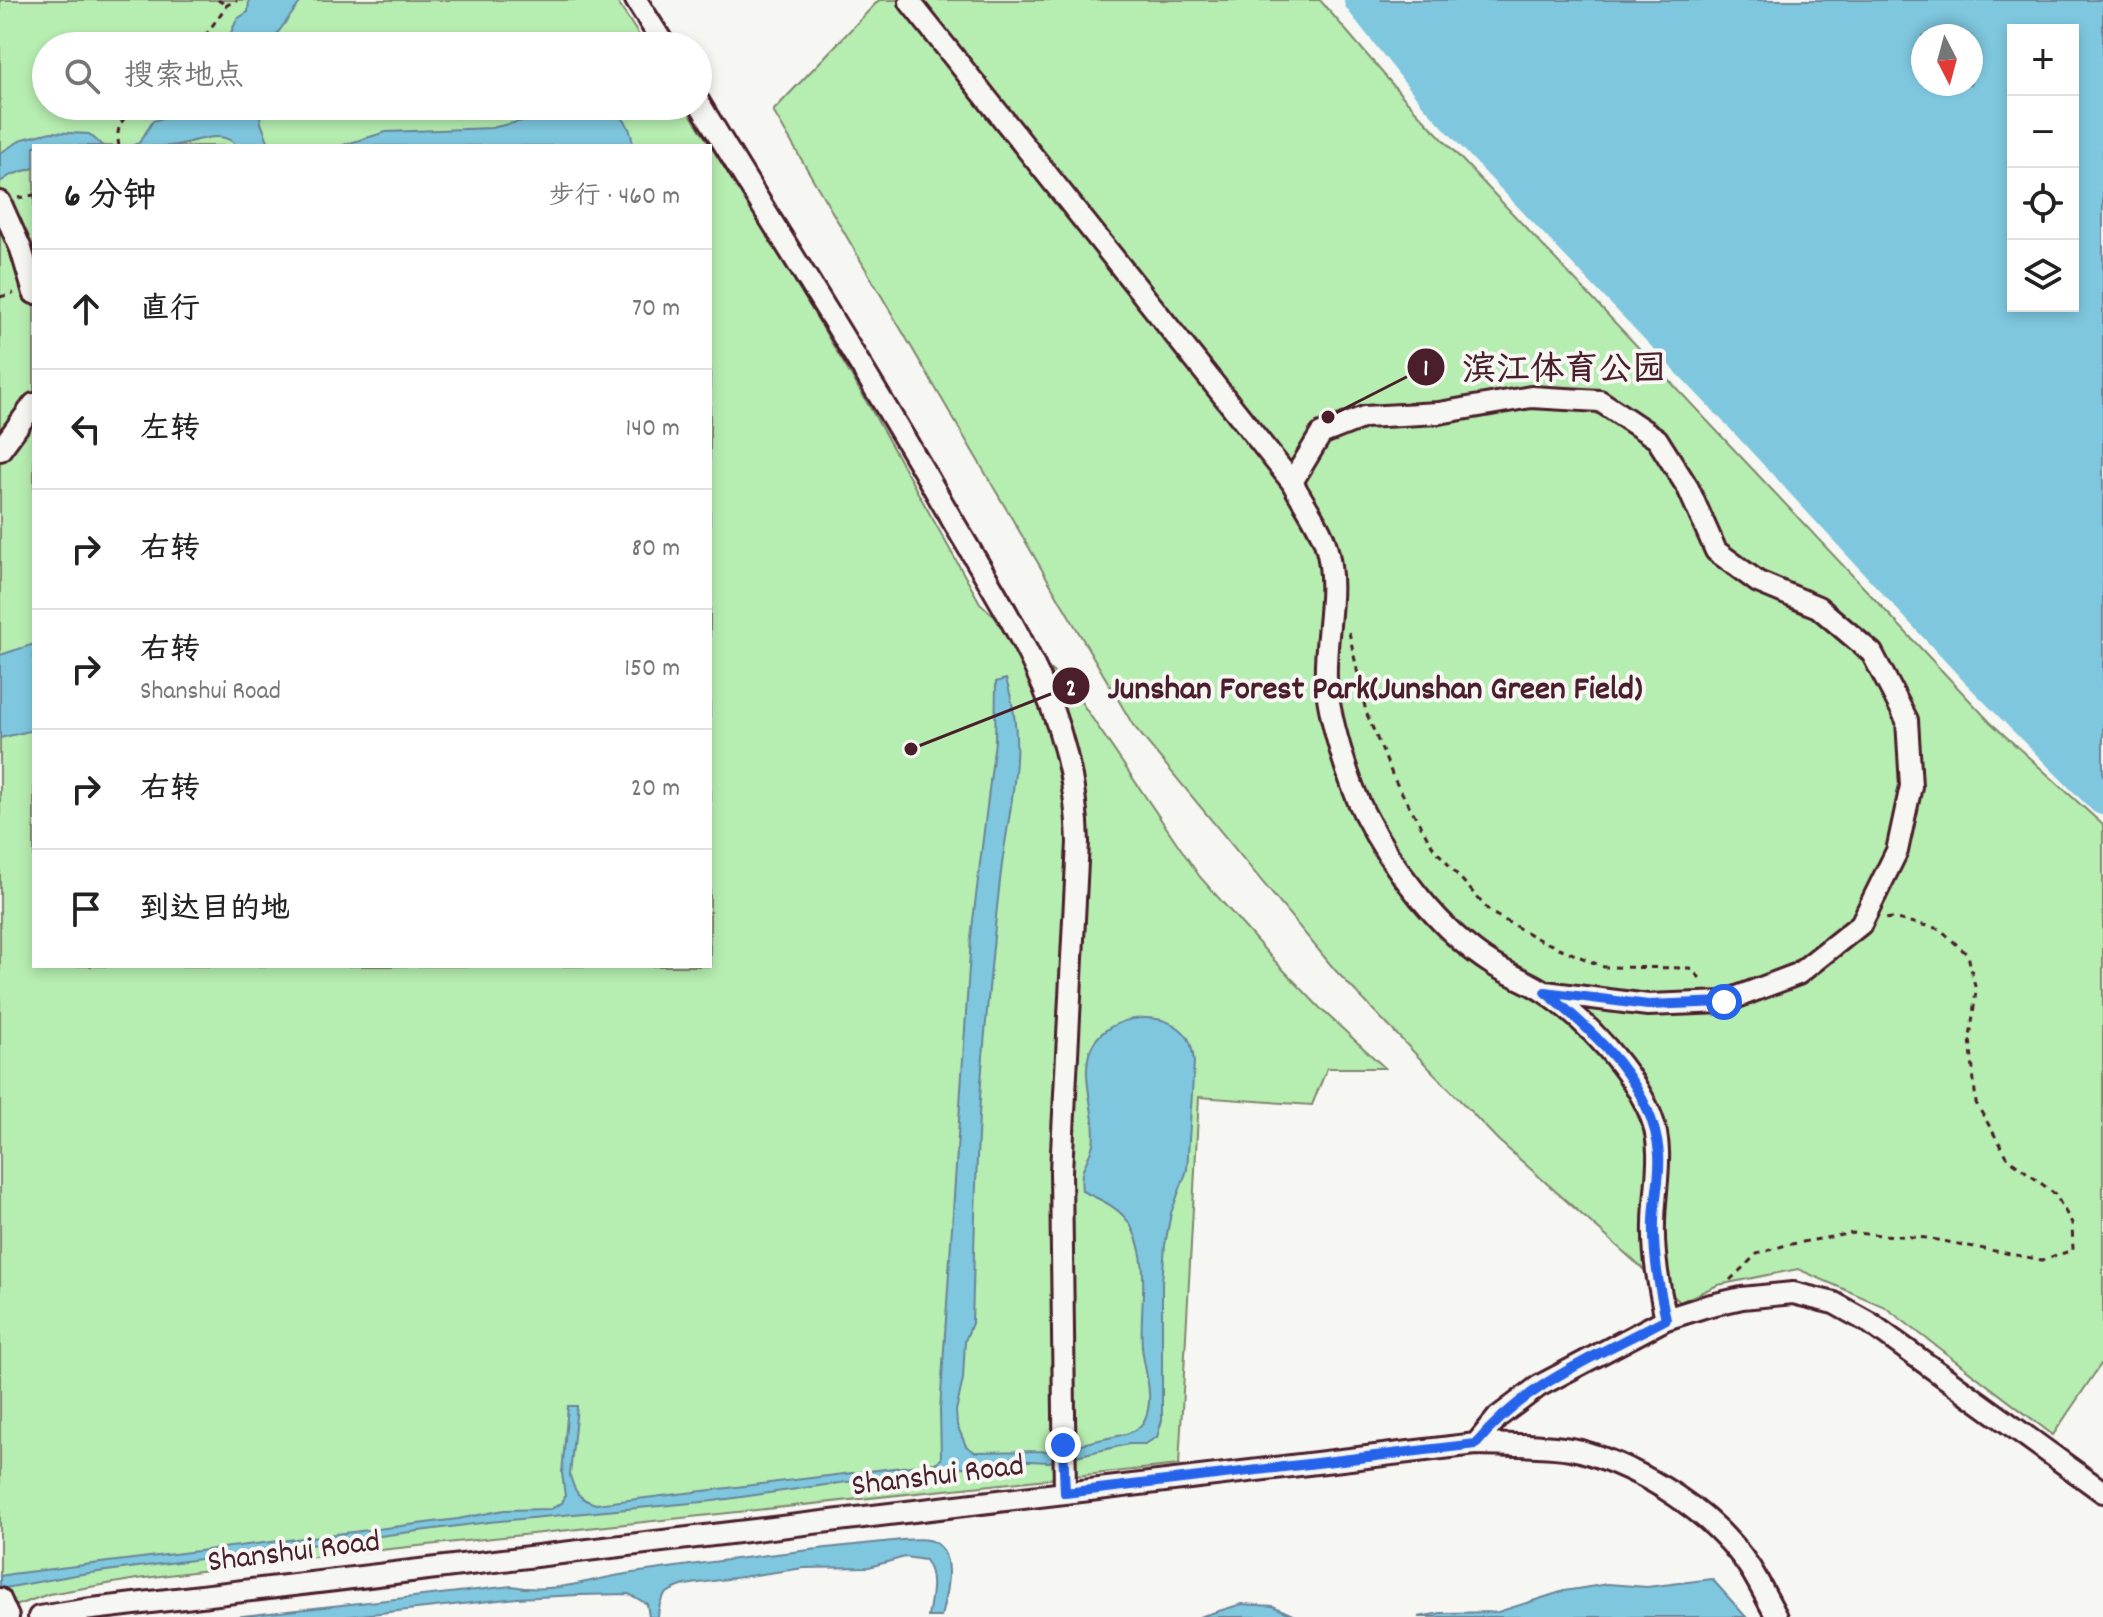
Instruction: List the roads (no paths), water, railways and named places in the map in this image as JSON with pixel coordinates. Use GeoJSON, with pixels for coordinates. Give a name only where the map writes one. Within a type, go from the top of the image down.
{"type":"FeatureCollection","features":[{"type":"Feature","properties":{"kind":"street"},"geometry":{"type":"LineString","coordinates":[[636,0],[656,32]]}},
{"type":"Feature","properties":{"kind":"street"},"geometry":{"type":"LineString","coordinates":[[910,2],[1292,482],[1326,546],[1331,599],[1326,680],[1341,751],[1363,812],[1397,870],[1437,917],[1491,963],[1545,992],[1576,1017],[1621,1064],[1651,1116],[1659,1155],[1654,1263],[1666,1319]]}},
{"type":"Feature","properties":{"kind":"street"},"geometry":{"type":"LineString","coordinates":[[710,120],[905,438],[1022,639],[1040,675],[1061,731],[1076,792],[1078,842],[1061,1171],[1065,1493]]}},
{"type":"Feature","properties":{"kind":"street"},"geometry":{"type":"LineString","coordinates":[[0,202],[32,287]]}},
{"type":"Feature","properties":{"kind":"street"},"geometry":{"type":"LineString","coordinates":[[1292,482],[1321,434],[1364,417],[1439,413],[1531,397],[1600,401],[1657,439],[1688,488],[1716,551],[1758,582],[1818,607],[1872,653],[1907,720],[1911,786],[1897,851],[1861,924],[1798,974],[1724,1002],[1648,1005],[1545,992]]}},
{"type":"Feature","properties":{"kind":"street"},"geometry":{"type":"LineString","coordinates":[[0,450],[32,407]]}},
{"type":"Feature","properties":{"kind":"street"},"geometry":{"type":"LineString","coordinates":[[1476,1444],[1498,1417],[1539,1386],[1666,1319],[1742,1298],[1793,1293],[1834,1303],[1870,1323],[2103,1492]]}},
{"type":"Feature","properties":{"kind":"street","name":"Shanshui Road"},"geometry":{"type":"LineString","coordinates":[[39,1617],[1476,1444],[1578,1450],[1632,1471],[1674,1494],[1722,1533],[1750,1568],[1777,1617]]}},
{"type":"Feature","properties":{"kind":"street"},"geometry":{"type":"LineString","coordinates":[[0,1599],[8,1617]]}},
{"type":"Feature","properties":{"kind":"water"},"geometry":{"type":"Polygon","coordinates":[[[249,0],[302,0],[278,32],[231,32],[237,19],[248,12],[249,0]]]}},
{"type":"Feature","properties":{"kind":"water"},"geometry":{"type":"Polygon","coordinates":[[[1360,0],[2103,0],[2103,799],[1975,670],[1739,415],[1436,96],[1360,0]]]}},
{"type":"Feature","properties":{"kind":"water"},"geometry":{"type":"Polygon","coordinates":[[[261,120],[269,144],[235,144],[223,137],[214,137],[182,144],[136,144],[153,121],[261,120]]]}},
{"type":"Feature","properties":{"kind":"water"},"geometry":{"type":"Polygon","coordinates":[[[527,120],[624,120],[633,144],[347,144],[386,132],[491,128],[527,120]]]}},
{"type":"Feature","properties":{"kind":"water"},"geometry":{"type":"Polygon","coordinates":[[[51,132],[89,134],[101,144],[32,144],[32,169],[0,182],[0,153],[23,139],[51,132]]]}},
{"type":"Feature","properties":{"kind":"water"},"geometry":{"type":"Polygon","coordinates":[[[32,645],[32,730],[0,738],[0,655],[32,645]]]}},
{"type":"Feature","properties":{"kind":"water"},"geometry":{"type":"Polygon","coordinates":[[[1006,679],[1016,726],[1015,772],[999,885],[985,1033],[972,1323],[965,1341],[957,1425],[966,1446],[975,1452],[1050,1451],[1126,1434],[1139,1427],[1145,1419],[1149,1392],[1142,1347],[1143,1271],[1137,1241],[1131,1226],[1121,1214],[1082,1191],[1081,1182],[1094,1133],[1087,1082],[1088,1057],[1092,1046],[1100,1035],[1124,1021],[1153,1018],[1179,1028],[1188,1038],[1194,1062],[1187,1170],[1171,1213],[1165,1245],[1162,1420],[1157,1437],[1145,1444],[1129,1444],[1049,1462],[1011,1460],[988,1466],[946,1468],[713,1501],[489,1522],[75,1575],[0,1589],[0,1576],[11,1574],[458,1519],[504,1510],[551,1509],[562,1503],[565,1496],[562,1473],[568,1406],[577,1406],[570,1475],[581,1497],[596,1504],[935,1463],[941,1459],[940,1410],[971,937],[995,741],[996,682],[1006,679]]]}},
{"type":"Feature","properties":{"kind":"water"},"geometry":{"type":"Polygon","coordinates":[[[902,1540],[928,1540],[938,1544],[944,1552],[948,1573],[941,1617],[928,1617],[932,1595],[929,1566],[925,1560],[905,1557],[869,1567],[804,1568],[685,1585],[664,1595],[658,1617],[649,1617],[647,1604],[629,1594],[517,1598],[343,1617],[234,1617],[512,1586],[558,1587],[618,1575],[902,1540]]]}},
{"type":"Feature","properties":{"kind":"water"},"geometry":{"type":"Polygon","coordinates":[[[1712,1579],[1746,1617],[1418,1617],[1441,1613],[1498,1612],[1564,1591],[1608,1584],[1647,1587],[1712,1579]]]}},
{"type":"Feature","properties":{"kind":"water"},"geometry":{"type":"Polygon","coordinates":[[[1242,1604],[1273,1606],[1297,1617],[1199,1617],[1242,1604]]]}},
{"type":"Feature","properties":{"kind":"waterway"},"geometry":{"type":"LineString","coordinates":[[1360,0],[1436,96],[1497,162],[1739,415],[1975,670],[2103,799]]}},
{"type":"Feature","properties":{"kind":"place","name":"滨江体育公园"},"geometry":{"type":"Point","coordinates":[1328,417]}},
{"type":"Feature","properties":{"kind":"place","name":"Junshan Forest Park(Junshan Green Field)"},"geometry":{"type":"Point","coordinates":[911,749]}}]}
